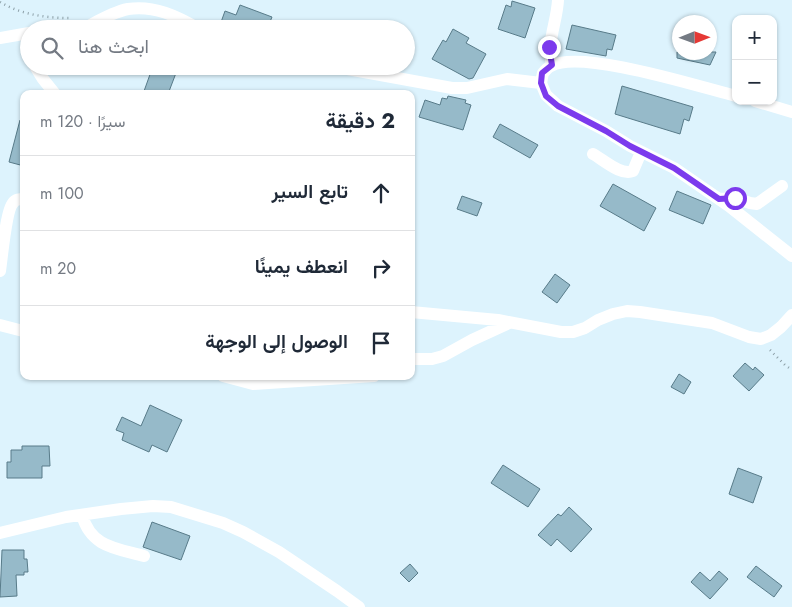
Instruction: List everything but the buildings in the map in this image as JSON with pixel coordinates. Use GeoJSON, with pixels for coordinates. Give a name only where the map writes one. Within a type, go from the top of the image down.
{"type":"FeatureCollection","features":[{"type":"Feature","properties":{"kind":"street"},"geometry":{"type":"LineString","coordinates":[[552,65],[549,47],[558,12],[558,0]]}},
{"type":"Feature","properties":{"kind":"street"},"geometry":{"type":"LineString","coordinates":[[102,20],[127,9],[143,8],[160,10],[182,20]]}},
{"type":"Feature","properties":{"kind":"street"},"geometry":{"type":"LineString","coordinates":[[0,38],[20,35]]}},
{"type":"Feature","properties":{"kind":"street"},"geometry":{"type":"LineString","coordinates":[[732,95],[628,68],[601,63],[567,62],[552,65],[542,73],[541,83],[546,96],[558,106],[674,168],[719,199],[792,256]]}},
{"type":"Feature","properties":{"kind":"street"},"geometry":{"type":"LineString","coordinates":[[40,75],[52,90]]}},
{"type":"Feature","properties":{"kind":"street"},"geometry":{"type":"LineString","coordinates":[[380,75],[452,88],[467,88],[507,79],[541,83]]}},
{"type":"Feature","properties":{"kind":"street"},"geometry":{"type":"LineString","coordinates":[[768,105],[792,112]]}},
{"type":"Feature","properties":{"kind":"street"},"geometry":{"type":"LineString","coordinates":[[593,154],[621,170],[629,172],[633,171],[642,152]]}},
{"type":"Feature","properties":{"kind":"street"},"geometry":{"type":"LineString","coordinates":[[719,199],[735,198],[757,204],[782,186]]}},
{"type":"Feature","properties":{"kind":"street"},"geometry":{"type":"LineString","coordinates":[[0,271],[8,211],[13,202],[20,198]]}},
{"type":"Feature","properties":{"kind":"street"},"geometry":{"type":"LineString","coordinates":[[415,312],[475,318],[561,332],[573,332],[613,314],[628,311],[712,323],[749,337],[761,339],[781,327],[792,315]]}},
{"type":"Feature","properties":{"kind":"street"},"geometry":{"type":"LineString","coordinates":[[415,359],[432,359],[443,356],[509,323]]}},
{"type":"Feature","properties":{"kind":"street"},"geometry":{"type":"LineString","coordinates":[[0,324],[20,330]]}},
{"type":"Feature","properties":{"kind":"street"},"geometry":{"type":"LineString","coordinates":[[238,380],[253,384],[314,380]]}},
{"type":"Feature","properties":{"kind":"street"},"geometry":{"type":"LineString","coordinates":[[0,533],[82,515],[153,506],[172,507],[205,517],[243,532],[279,552],[359,607]]}},
{"type":"Feature","properties":{"kind":"street"},"geometry":{"type":"LineString","coordinates":[[82,515],[86,528],[94,538],[103,544],[144,556]]}},
{"type":"Feature","properties":{"kind":"path"},"geometry":{"type":"LineString","coordinates":[[0,2],[20,12],[66,20]]}},
{"type":"Feature","properties":{"kind":"path"},"geometry":{"type":"LineString","coordinates":[[761,339],[779,360],[792,370]]}},
{"type":"Feature","properties":{"kind":"route"},"geometry":{"type":"LineString","coordinates":[[549,47],[552,65],[542,73],[541,83],[546,96],[558,106],[674,168],[719,199],[735,198]]}}]}
